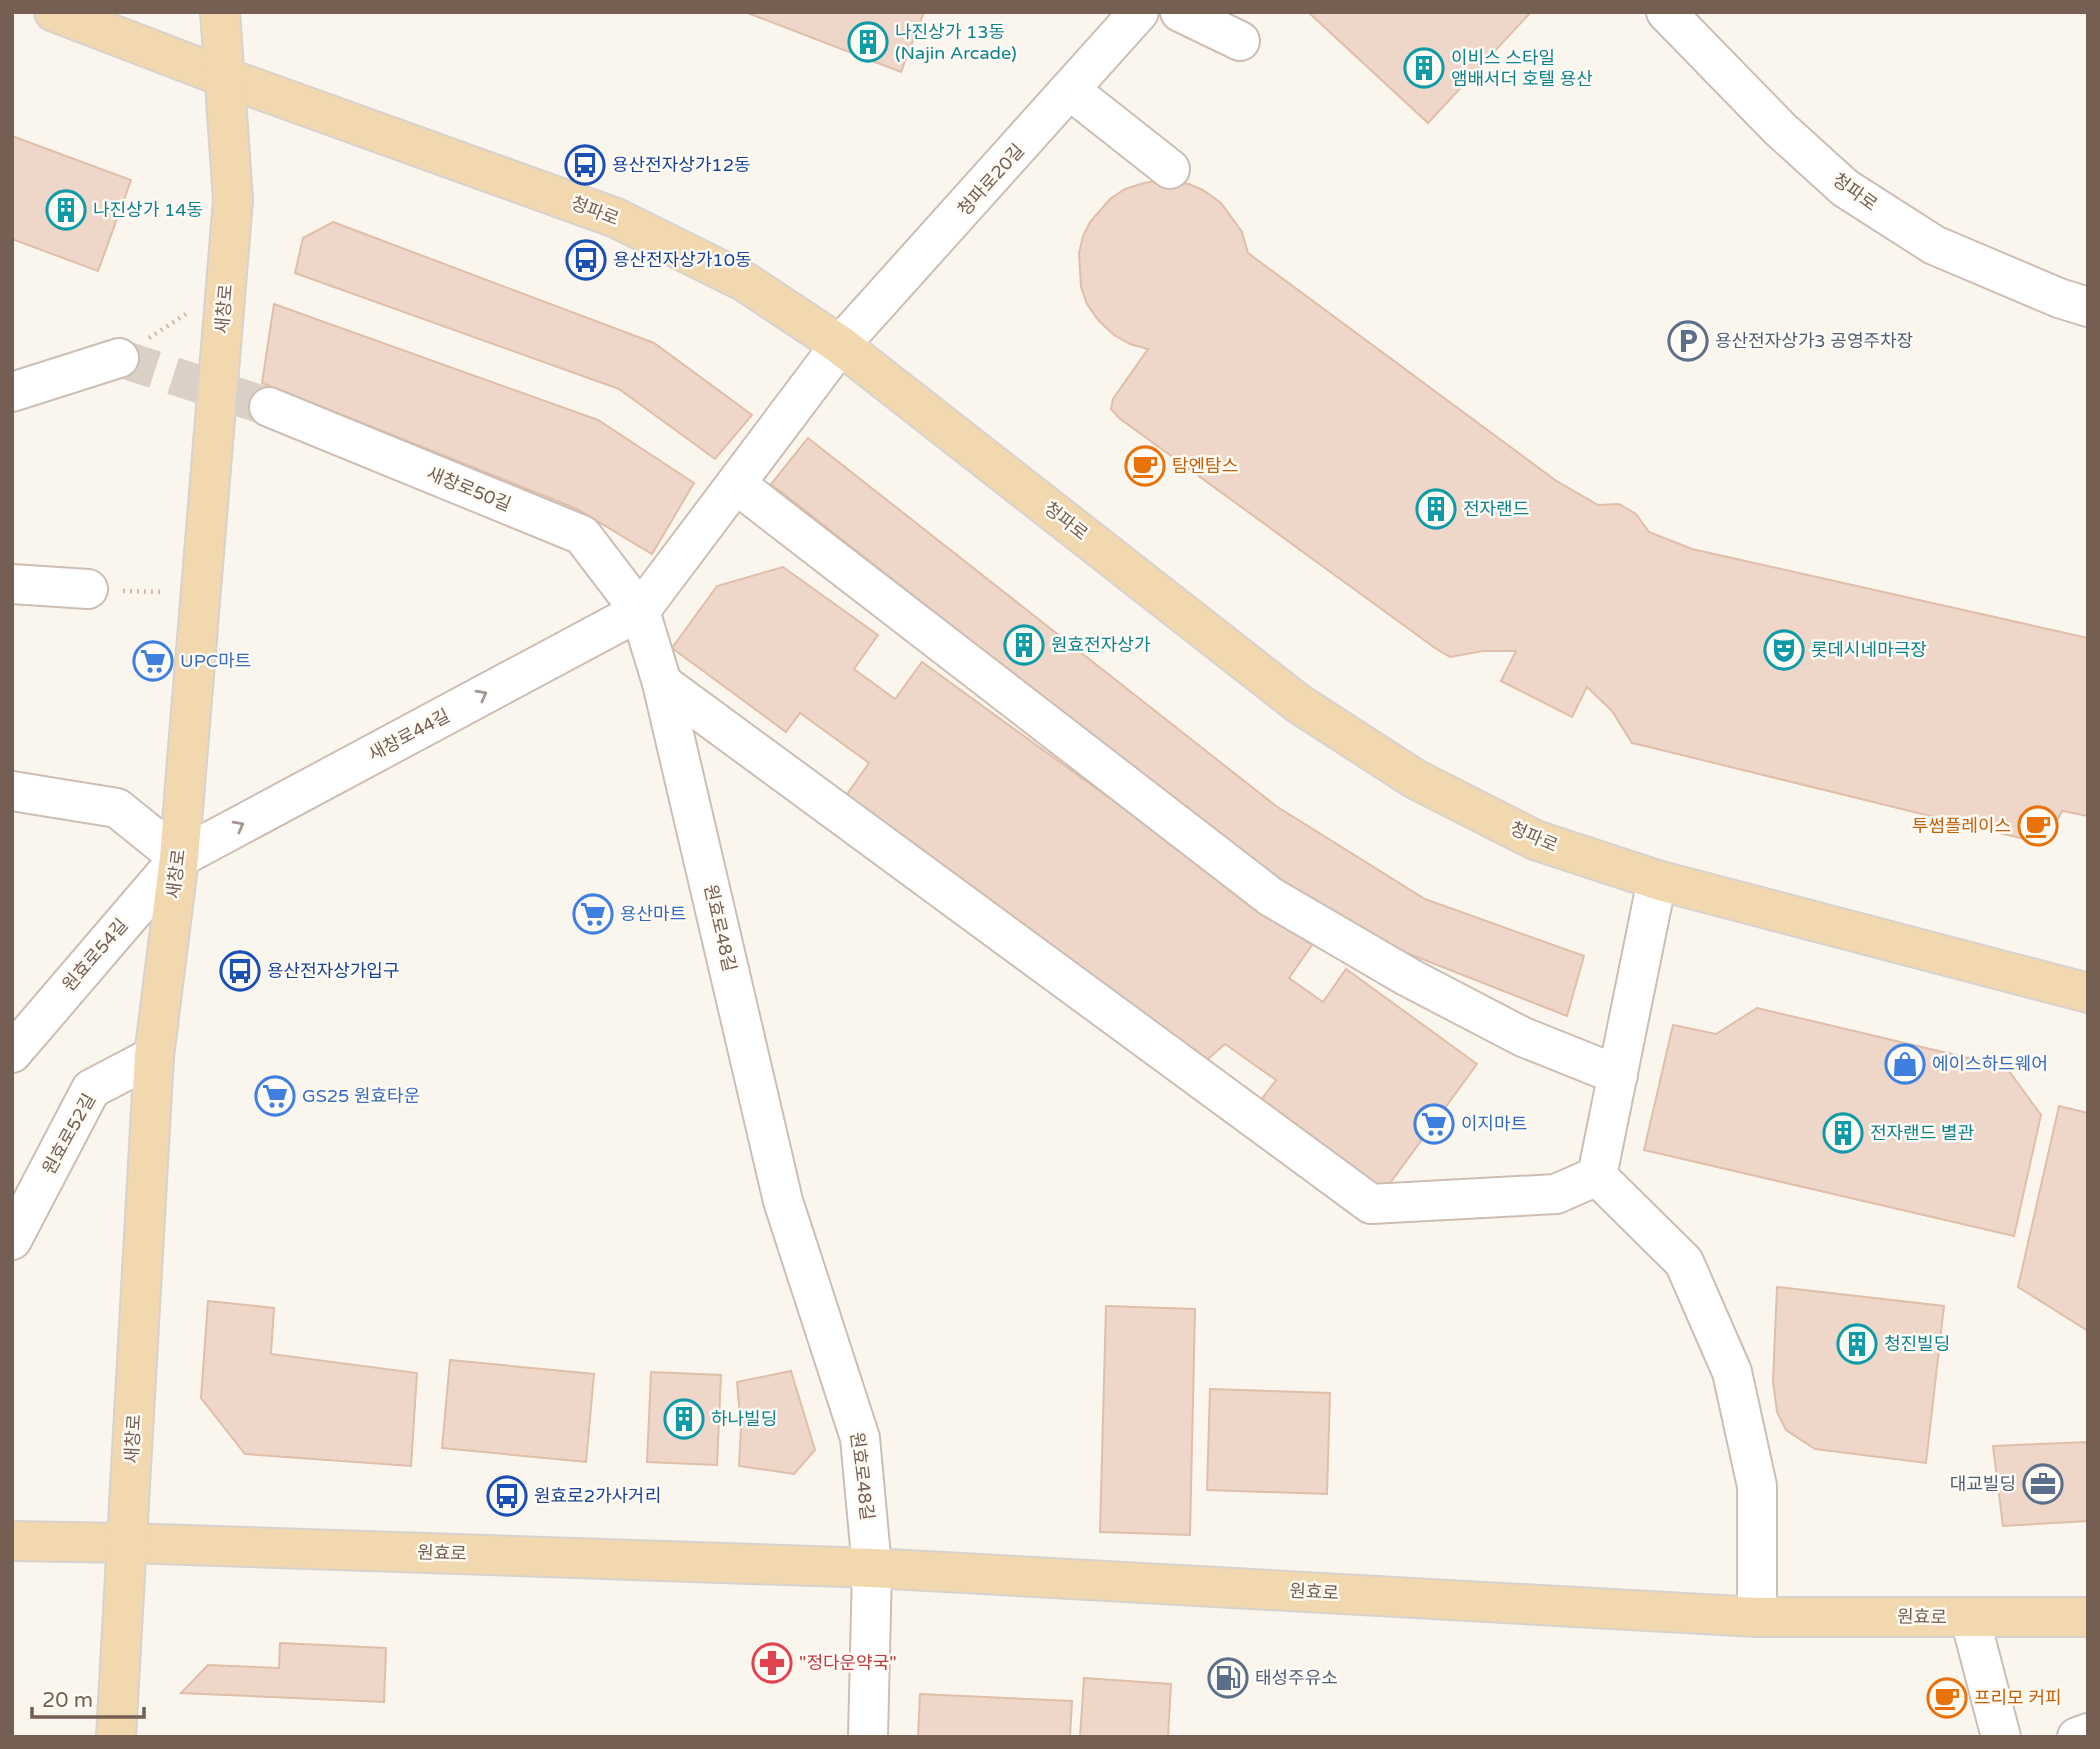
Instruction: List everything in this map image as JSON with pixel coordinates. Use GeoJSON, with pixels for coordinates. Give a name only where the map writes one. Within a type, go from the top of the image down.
{"type":"FeatureCollection","features":[{"type":"Feature","properties":{"kind":"main road","name":"청파로"},"geometry":{"type":"LineString","coordinates":[[54,12],[224,77],[616,218],[745,282],[840,345],[1299,704],[1415,779],[1535,840],[1657,880],[2088,993]]}},
{"type":"Feature","properties":{"kind":"main road","name":"새창로"},"geometry":{"type":"LineString","coordinates":[[116,1737],[154,1056],[179,858],[233,200],[220,12]]}},
{"type":"Feature","properties":{"kind":"main road","name":"원효로"},"geometry":{"type":"LineString","coordinates":[[12,1541],[872,1568],[1757,1616],[2088,1617]]}},
{"type":"Feature","properties":{"kind":"street","name":"청파로20길"},"geometry":{"type":"LineString","coordinates":[[840,345],[1071,91],[1139,12]]}},
{"type":"Feature","properties":{"kind":"street"},"geometry":{"type":"LineString","coordinates":[[1180,12],[1240,41]]}},
{"type":"Feature","properties":{"kind":"street","name":"청파로"},"geometry":{"type":"LineString","coordinates":[[1666,12],[1780,129],[1845,188],[1934,245],[2059,298],[2088,307]]}},
{"type":"Feature","properties":{"kind":"street"},"geometry":{"type":"LineString","coordinates":[[1071,91],[1170,169]]}},
{"type":"Feature","properties":{"kind":"street"},"geometry":{"type":"LineString","coordinates":[[640,611],[840,345]]}},
{"type":"Feature","properties":{"kind":"street"},"geometry":{"type":"LineString","coordinates":[[12,392],[119,358]]}},
{"type":"Feature","properties":{"kind":"street","name":"새창로50길"},"geometry":{"type":"LineString","coordinates":[[269,407],[582,535],[640,611]]}},
{"type":"Feature","properties":{"kind":"street"},"geometry":{"type":"LineString","coordinates":[[737,485],[1271,897],[1408,976],[1523,1037],[1618,1075]]}},
{"type":"Feature","properties":{"kind":"street"},"geometry":{"type":"LineString","coordinates":[[12,584],[88,589]]}},
{"type":"Feature","properties":{"kind":"street","name":"원효로48길"},"geometry":{"type":"LineString","coordinates":[[640,611],[662,683],[783,1201],[859,1438],[872,1568]]}},
{"type":"Feature","properties":{"kind":"street","name":"새창로44길"},"geometry":{"type":"LineString","coordinates":[[179,858],[640,611]]}},
{"type":"Feature","properties":{"kind":"street"},"geometry":{"type":"LineString","coordinates":[[662,683],[1371,1204],[1556,1194],[1597,1176]]}},
{"type":"Feature","properties":{"kind":"street"},"geometry":{"type":"LineString","coordinates":[[12,792],[117,808],[179,858]]}},
{"type":"Feature","properties":{"kind":"street","name":"원효로54길"},"geometry":{"type":"LineString","coordinates":[[12,1052],[179,858]]}},
{"type":"Feature","properties":{"kind":"street"},"geometry":{"type":"LineString","coordinates":[[1597,1176],[1657,880]]}},
{"type":"Feature","properties":{"kind":"street","name":"원효로52길"},"geometry":{"type":"LineString","coordinates":[[12,1240],[91,1089],[154,1056]]}},
{"type":"Feature","properties":{"kind":"street"},"geometry":{"type":"LineString","coordinates":[[1597,1176],[1684,1262],[1732,1372],[1757,1486],[1757,1616]]}},
{"type":"Feature","properties":{"kind":"street"},"geometry":{"type":"LineString","coordinates":[[868,1737],[872,1568]]}},
{"type":"Feature","properties":{"kind":"street"},"geometry":{"type":"LineString","coordinates":[[1970,1618],[2001,1737]]}},
{"type":"Feature","properties":{"kind":"street"},"geometry":{"type":"LineString","coordinates":[[2077,1737],[2088,1733]]}},
{"type":"Feature","properties":{"kind":"path"},"geometry":{"type":"LineString","coordinates":[[119,358],[226,287]]}},
{"type":"Feature","properties":{"kind":"path"},"geometry":{"type":"LineString","coordinates":[[88,589],[201,593]]}},
{"type":"Feature","properties":{"kind":"building","name":"나진상가 13동 (Najin Arcade)"},"geometry":{"type":"Polygon","coordinates":[[[745,12],[924,12],[901,72],[745,12]]]}},
{"type":"Feature","properties":{"kind":"building","name":"이비스 스타일 앰배서더 호텔 용산"},"geometry":{"type":"Polygon","coordinates":[[[1308,12],[1531,12],[1428,123],[1308,12]]]}},
{"type":"Feature","properties":{"kind":"building","name":"나진상가 14동"},"geometry":{"type":"Polygon","coordinates":[[[12,136],[131,180],[98,271],[12,239],[12,136]]]}},
{"type":"Feature","properties":{"kind":"building","name":"전자랜드"},"geometry":{"type":"Polygon","coordinates":[[[1163,180],[1189,184],[1221,203],[1242,232],[1248,253],[1555,480],[1598,505],[1619,504],[1636,514],[1649,532],[1692,549],[2088,638],[2088,816],[2062,811],[2045,836],[2028,840],[1632,743],[1612,711],[1587,687],[1572,717],[1501,681],[1516,651],[1483,651],[1450,657],[1435,648],[1119,418],[1111,409],[1113,399],[1148,349],[1130,344],[1114,335],[1099,321],[1087,304],[1081,287],[1079,253],[1090,222],[1110,199],[1125,189],[1163,180]]]}},
{"type":"Feature","properties":{"kind":"building"},"geometry":{"type":"Polygon","coordinates":[[[333,222],[654,343],[752,415],[715,459],[619,389],[295,273],[303,238],[333,222]]]}},
{"type":"Feature","properties":{"kind":"building"},"geometry":{"type":"Polygon","coordinates":[[[274,304],[598,420],[694,483],[652,554],[577,509],[262,383],[274,304]]]}},
{"type":"Feature","properties":{"kind":"building","name":"원효전자상가"},"geometry":{"type":"Polygon","coordinates":[[[808,438],[1276,806],[1425,899],[1584,956],[1567,1016],[1379,942],[1256,864],[771,484],[808,438]]]}},
{"type":"Feature","properties":{"kind":"building"},"geometry":{"type":"Polygon","coordinates":[[[783,567],[878,635],[854,669],[895,699],[922,662],[1312,945],[1289,978],[1323,1002],[1346,969],[1477,1064],[1385,1190],[1261,1100],[1276,1080],[1225,1044],[1207,1060],[845,797],[869,763],[800,713],[786,732],[672,648],[717,586],[783,567]]]}},
{"type":"Feature","properties":{"kind":"building","name":"전자랜드 별관"},"geometry":{"type":"Polygon","coordinates":[[[1757,1008],[2006,1067],[2041,1115],[2014,1236],[1644,1150],[1673,1025],[1716,1034],[1757,1008]]]}},
{"type":"Feature","properties":{"kind":"building"},"geometry":{"type":"Polygon","coordinates":[[[2059,1106],[2088,1113],[2088,1331],[2018,1287],[2059,1106]]]}},
{"type":"Feature","properties":{"kind":"building","name":"청진빌딩"},"geometry":{"type":"Polygon","coordinates":[[[1777,1287],[1944,1306],[1926,1463],[1815,1449],[1786,1430],[1777,1412],[1773,1382],[1777,1287]]]}},
{"type":"Feature","properties":{"kind":"building"},"geometry":{"type":"Polygon","coordinates":[[[208,1301],[274,1308],[271,1354],[417,1373],[411,1466],[245,1454],[201,1398],[208,1301]]]}},
{"type":"Feature","properties":{"kind":"building"},"geometry":{"type":"Polygon","coordinates":[[[1106,1306],[1195,1309],[1190,1535],[1100,1532],[1106,1306]]]}},
{"type":"Feature","properties":{"kind":"building"},"geometry":{"type":"Polygon","coordinates":[[[450,1360],[594,1374],[586,1462],[442,1448],[450,1360]]]}},
{"type":"Feature","properties":{"kind":"building"},"geometry":{"type":"Polygon","coordinates":[[[791,1371],[815,1450],[794,1474],[739,1466],[741,1428],[737,1382],[791,1371]]]}},
{"type":"Feature","properties":{"kind":"building","name":"하나빌딩"},"geometry":{"type":"Polygon","coordinates":[[[651,1372],[721,1375],[717,1465],[647,1462],[651,1372]]]}},
{"type":"Feature","properties":{"kind":"building"},"geometry":{"type":"Polygon","coordinates":[[[1210,1389],[1330,1393],[1327,1494],[1207,1490],[1210,1389]]]}},
{"type":"Feature","properties":{"kind":"building","name":"대교빌딩"},"geometry":{"type":"Polygon","coordinates":[[[2088,1442],[2088,1521],[2003,1526],[1993,1446],[2088,1442]]]}},
{"type":"Feature","properties":{"kind":"building"},"geometry":{"type":"Polygon","coordinates":[[[280,1643],[386,1648],[384,1702],[181,1693],[208,1665],[279,1668],[280,1643]]]}},
{"type":"Feature","properties":{"kind":"building"},"geometry":{"type":"Polygon","coordinates":[[[1084,1678],[1171,1684],[1168,1737],[1080,1737],[1084,1678]]]}},
{"type":"Feature","properties":{"kind":"building"},"geometry":{"type":"Polygon","coordinates":[[[920,1694],[1072,1701],[1070,1737],[918,1737],[920,1694]]]}},
{"type":"Feature","properties":{"kind":"tunnel"},"geometry":{"type":"LineString","coordinates":[[119,358],[269,407]]}},
{"type":"Feature","properties":{"kind":"place","name":"나진상가 13동 (Najin Arcade)"},"geometry":{"type":"Point","coordinates":[868,42]}},
{"type":"Feature","properties":{"kind":"place","name":"이비스 스타일 앰배서더 호텔 용산"},"geometry":{"type":"Point","coordinates":[1424,68]}},
{"type":"Feature","properties":{"kind":"place","name":"용산전자상가12동"},"geometry":{"type":"Point","coordinates":[585,165]}},
{"type":"Feature","properties":{"kind":"place","name":"나진상가 14동"},"geometry":{"type":"Point","coordinates":[66,210]}},
{"type":"Feature","properties":{"kind":"place","name":"용산전자상가10동"},"geometry":{"type":"Point","coordinates":[586,260]}},
{"type":"Feature","properties":{"kind":"place","name":"용산전자상가3 공영주차장"},"geometry":{"type":"Point","coordinates":[1688,341]}},
{"type":"Feature","properties":{"kind":"place","name":"탐엔탐스"},"geometry":{"type":"Point","coordinates":[1145,466]}},
{"type":"Feature","properties":{"kind":"place","name":"전자랜드"},"geometry":{"type":"Point","coordinates":[1436,509]}},
{"type":"Feature","properties":{"kind":"place","name":"원효전자상가"},"geometry":{"type":"Point","coordinates":[1024,645]}},
{"type":"Feature","properties":{"kind":"place","name":"롯데시네마극장"},"geometry":{"type":"Point","coordinates":[1784,650]}},
{"type":"Feature","properties":{"kind":"place","name":"UPC마트"},"geometry":{"type":"Point","coordinates":[153,661]}},
{"type":"Feature","properties":{"kind":"place","name":"투썸플레이스"},"geometry":{"type":"Point","coordinates":[2038,826]}},
{"type":"Feature","properties":{"kind":"place","name":"용산마트"},"geometry":{"type":"Point","coordinates":[593,914]}},
{"type":"Feature","properties":{"kind":"place","name":"용산전자상가입구"},"geometry":{"type":"Point","coordinates":[240,971]}},
{"type":"Feature","properties":{"kind":"place","name":"에이스하드웨어"},"geometry":{"type":"Point","coordinates":[1905,1064]}},
{"type":"Feature","properties":{"kind":"place","name":"GS25 원효타운"},"geometry":{"type":"Point","coordinates":[275,1096]}},
{"type":"Feature","properties":{"kind":"place","name":"이지마트"},"geometry":{"type":"Point","coordinates":[1434,1124]}},
{"type":"Feature","properties":{"kind":"place","name":"전자랜드 별관"},"geometry":{"type":"Point","coordinates":[1843,1133]}},
{"type":"Feature","properties":{"kind":"place","name":"청진빌딩"},"geometry":{"type":"Point","coordinates":[1857,1344]}},
{"type":"Feature","properties":{"kind":"place","name":"하나빌딩"},"geometry":{"type":"Point","coordinates":[684,1419]}},
{"type":"Feature","properties":{"kind":"place","name":"대교빌딩"},"geometry":{"type":"Point","coordinates":[2043,1484]}},
{"type":"Feature","properties":{"kind":"place","name":"원효로2가사거리"},"geometry":{"type":"Point","coordinates":[507,1496]}},
{"type":"Feature","properties":{"kind":"place","name":"\"정다운약국\""},"geometry":{"type":"Point","coordinates":[772,1663]}},
{"type":"Feature","properties":{"kind":"place","name":"태성주유소"},"geometry":{"type":"Point","coordinates":[1228,1678]}},
{"type":"Feature","properties":{"kind":"place","name":"프리모 커피"},"geometry":{"type":"Point","coordinates":[1947,1698]}}]}
